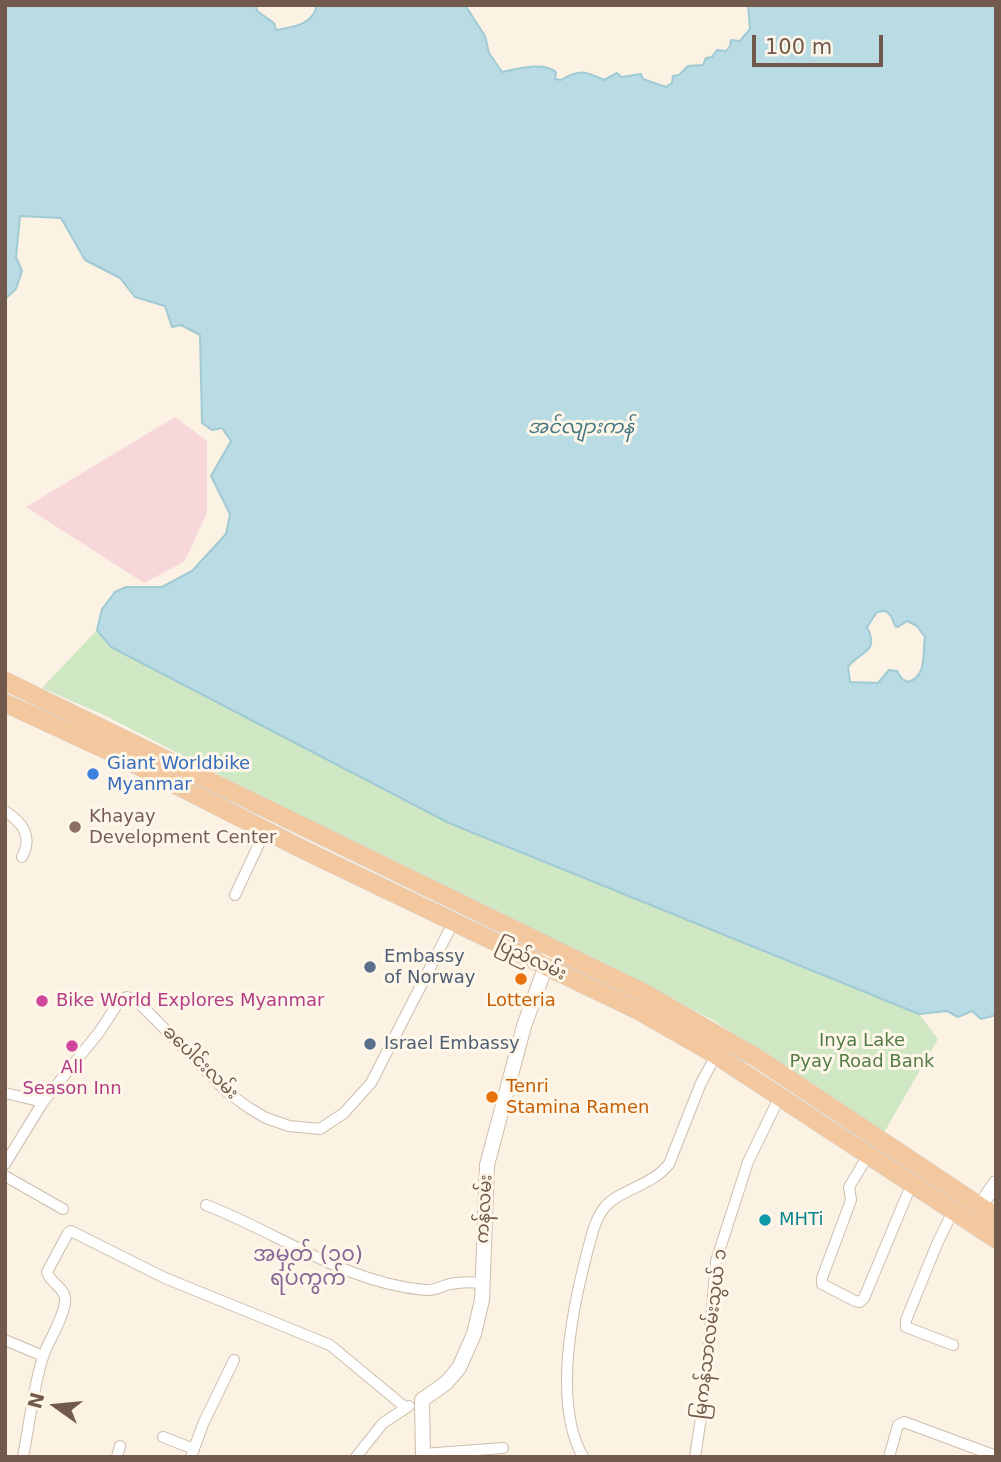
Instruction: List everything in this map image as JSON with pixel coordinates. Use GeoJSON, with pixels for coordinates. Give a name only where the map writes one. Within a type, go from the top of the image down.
{"type":"FeatureCollection","features":[{"type":"Feature","properties":{"kind":"highway","name":"ပြည်လမ်း"},"geometry":{"type":"LineString","coordinates":[[5,681],[644,993],[708,1028],[996,1217]]}},
{"type":"Feature","properties":{"kind":"highway","name":"ပြည်လမ်း"},"geometry":{"type":"LineString","coordinates":[[5,703],[639,1012],[716,1055],[993,1237]]}},
{"type":"Feature","properties":{"kind":"highway"},"geometry":{"type":"LineString","coordinates":[[186,790],[195,772]]}},
{"type":"Feature","properties":{"kind":"highway"},"geometry":{"type":"LineString","coordinates":[[567,977],[575,961]]}},
{"type":"Feature","properties":{"kind":"highway"},"geometry":{"type":"LineString","coordinates":[[807,1114],[818,1099]]}},
{"type":"Feature","properties":{"kind":"main road","name":"ကန်လမ်း"},"geometry":{"type":"LineString","coordinates":[[422,1400],[446,1383],[459,1368],[474,1334],[482,1300],[487,1165],[504,1096],[545,967],[553,950]]}},
{"type":"Feature","properties":{"kind":"main road"},"geometry":{"type":"LineString","coordinates":[[953,1211],[980,1206],[996,1183]]}},
{"type":"Feature","properties":{"kind":"main road"},"geometry":{"type":"LineString","coordinates":[[980,1206],[993,1237]]}},
{"type":"Feature","properties":{"kind":"main road"},"geometry":{"type":"LineString","coordinates":[[422,1400],[423,1455]]}},
{"type":"Feature","properties":{"kind":"street"},"geometry":{"type":"LineString","coordinates":[[5,811],[26,830],[27,847],[22,856]]}},
{"type":"Feature","properties":{"kind":"street"},"geometry":{"type":"LineString","coordinates":[[235,895],[265,831]]}},
{"type":"Feature","properties":{"kind":"street","name":"ခပေါင်းလမ်း"},"geometry":{"type":"LineString","coordinates":[[5,1164],[43,1102],[100,1031],[120,1000],[127,997],[137,1001],[227,1092],[249,1108],[266,1118],[289,1126],[320,1129],[344,1113],[371,1083],[453,923]]}},
{"type":"Feature","properties":{"kind":"street"},"geometry":{"type":"LineString","coordinates":[[583,1457],[575,1443],[572,1428],[567,1387],[568,1355],[594,1227],[606,1205],[653,1179],[669,1164],[701,1083],[716,1055]]}},
{"type":"Feature","properties":{"kind":"street"},"geometry":{"type":"LineString","coordinates":[[5,1093],[43,1102]]}},
{"type":"Feature","properties":{"kind":"street","name":"မြကန်သာလမ်းသွယ် ၁"},"geometry":{"type":"LineString","coordinates":[[695,1457],[705,1391],[716,1261],[748,1162],[780,1096]]}},
{"type":"Feature","properties":{"kind":"street"},"geometry":{"type":"LineString","coordinates":[[869,1154],[849,1187],[851,1200],[822,1284],[855,1301],[860,1302],[864,1298],[912,1183]]}},
{"type":"Feature","properties":{"kind":"street"},"geometry":{"type":"LineString","coordinates":[[5,1175],[63,1209]]}},
{"type":"Feature","properties":{"kind":"street"},"geometry":{"type":"LineString","coordinates":[[206,1205],[270,1233],[337,1268],[362,1277],[426,1290],[450,1284],[482,1283]]}},
{"type":"Feature","properties":{"kind":"street"},"geometry":{"type":"LineString","coordinates":[[953,1211],[906,1320],[906,1327],[912,1331],[953,1345]]}},
{"type":"Feature","properties":{"kind":"street"},"geometry":{"type":"LineString","coordinates":[[23,1457],[43,1356],[65,1306],[65,1296],[60,1287],[49,1279],[47,1272],[68,1233],[75,1231],[165,1278],[330,1345],[406,1408]]}},
{"type":"Feature","properties":{"kind":"street"},"geometry":{"type":"LineString","coordinates":[[5,1340],[43,1356]]}},
{"type":"Feature","properties":{"kind":"street"},"geometry":{"type":"LineString","coordinates":[[163,1437],[192,1453],[234,1360]]}},
{"type":"Feature","properties":{"kind":"street"},"geometry":{"type":"LineString","coordinates":[[356,1457],[383,1423],[422,1400]]}},
{"type":"Feature","properties":{"kind":"street"},"geometry":{"type":"LineString","coordinates":[[889,1457],[898,1425],[904,1422],[996,1457]]}},
{"type":"Feature","properties":{"kind":"street"},"geometry":{"type":"LineString","coordinates":[[423,1455],[503,1448]]}},
{"type":"Feature","properties":{"kind":"shaded area"},"geometry":{"type":"Polygon","coordinates":[[[175,417],[207,441],[207,513],[184,562],[144,583],[26,507],[175,417]]]}},
{"type":"Feature","properties":{"kind":"green space","name":"Inya Lake Pyay Road Bank"},"geometry":{"type":"Polygon","coordinates":[[[97,630],[111,647],[449,823],[919,1014],[938,1039],[882,1136],[713,1020],[586,956],[447,892],[104,715],[42,688],[97,630]]]}},
{"type":"Feature","properties":{"kind":"water","name":"အင်လျားကန်"},"geometry":{"type":"Polygon","coordinates":[[[5,5],[256,5],[257,11],[274,23],[276,30],[307,21],[317,5],[465,5],[485,36],[489,53],[502,72],[544,67],[556,72],[555,79],[561,80],[578,73],[587,73],[604,80],[617,73],[621,77],[641,74],[643,79],[666,87],[672,83],[673,76],[679,75],[688,66],[703,65],[706,58],[712,57],[717,50],[726,51],[731,40],[740,41],[750,29],[748,5],[996,5],[996,1015],[981,1019],[972,1011],[958,1017],[947,1011],[919,1014],[449,823],[111,647],[97,630],[102,609],[115,592],[126,587],[162,587],[192,571],[226,534],[230,514],[211,476],[231,441],[222,428],[212,430],[202,423],[200,335],[181,325],[172,327],[165,306],[135,297],[120,278],[85,260],[61,218],[20,216],[16,257],[22,271],[16,289],[5,299],[5,5]],[[886,611],[877,612],[867,627],[870,647],[848,667],[850,682],[878,683],[889,670],[897,671],[902,679],[908,682],[919,675],[925,637],[917,626],[907,621],[895,626],[886,611]]]}},
{"type":"Feature","properties":{"kind":"place","name":"Giant Worldbike Myanmar"},"geometry":{"type":"Point","coordinates":[93,774]}},
{"type":"Feature","properties":{"kind":"place","name":"Khayay Development Center"},"geometry":{"type":"Point","coordinates":[75,827]}},
{"type":"Feature","properties":{"kind":"place","name":"Embassy of Norway"},"geometry":{"type":"Point","coordinates":[370,967]}},
{"type":"Feature","properties":{"kind":"place","name":"Lotteria"},"geometry":{"type":"Point","coordinates":[521,979]}},
{"type":"Feature","properties":{"kind":"place","name":"Bike World Explores Myanmar"},"geometry":{"type":"Point","coordinates":[42,1001]}},
{"type":"Feature","properties":{"kind":"place","name":"Israel Embassy"},"geometry":{"type":"Point","coordinates":[370,1044]}},
{"type":"Feature","properties":{"kind":"place","name":"All Season Inn"},"geometry":{"type":"Point","coordinates":[72,1046]}},
{"type":"Feature","properties":{"kind":"place","name":"Tenri Stamina Ramen"},"geometry":{"type":"Point","coordinates":[492,1097]}},
{"type":"Feature","properties":{"kind":"place","name":"MHTi"},"geometry":{"type":"Point","coordinates":[765,1220]}},
{"type":"Feature","properties":{"kind":"district","name":"အမှတ် (၁၀) ရပ်ကွက်"},"geometry":{"type":"Point","coordinates":[308,1268]}}]}
